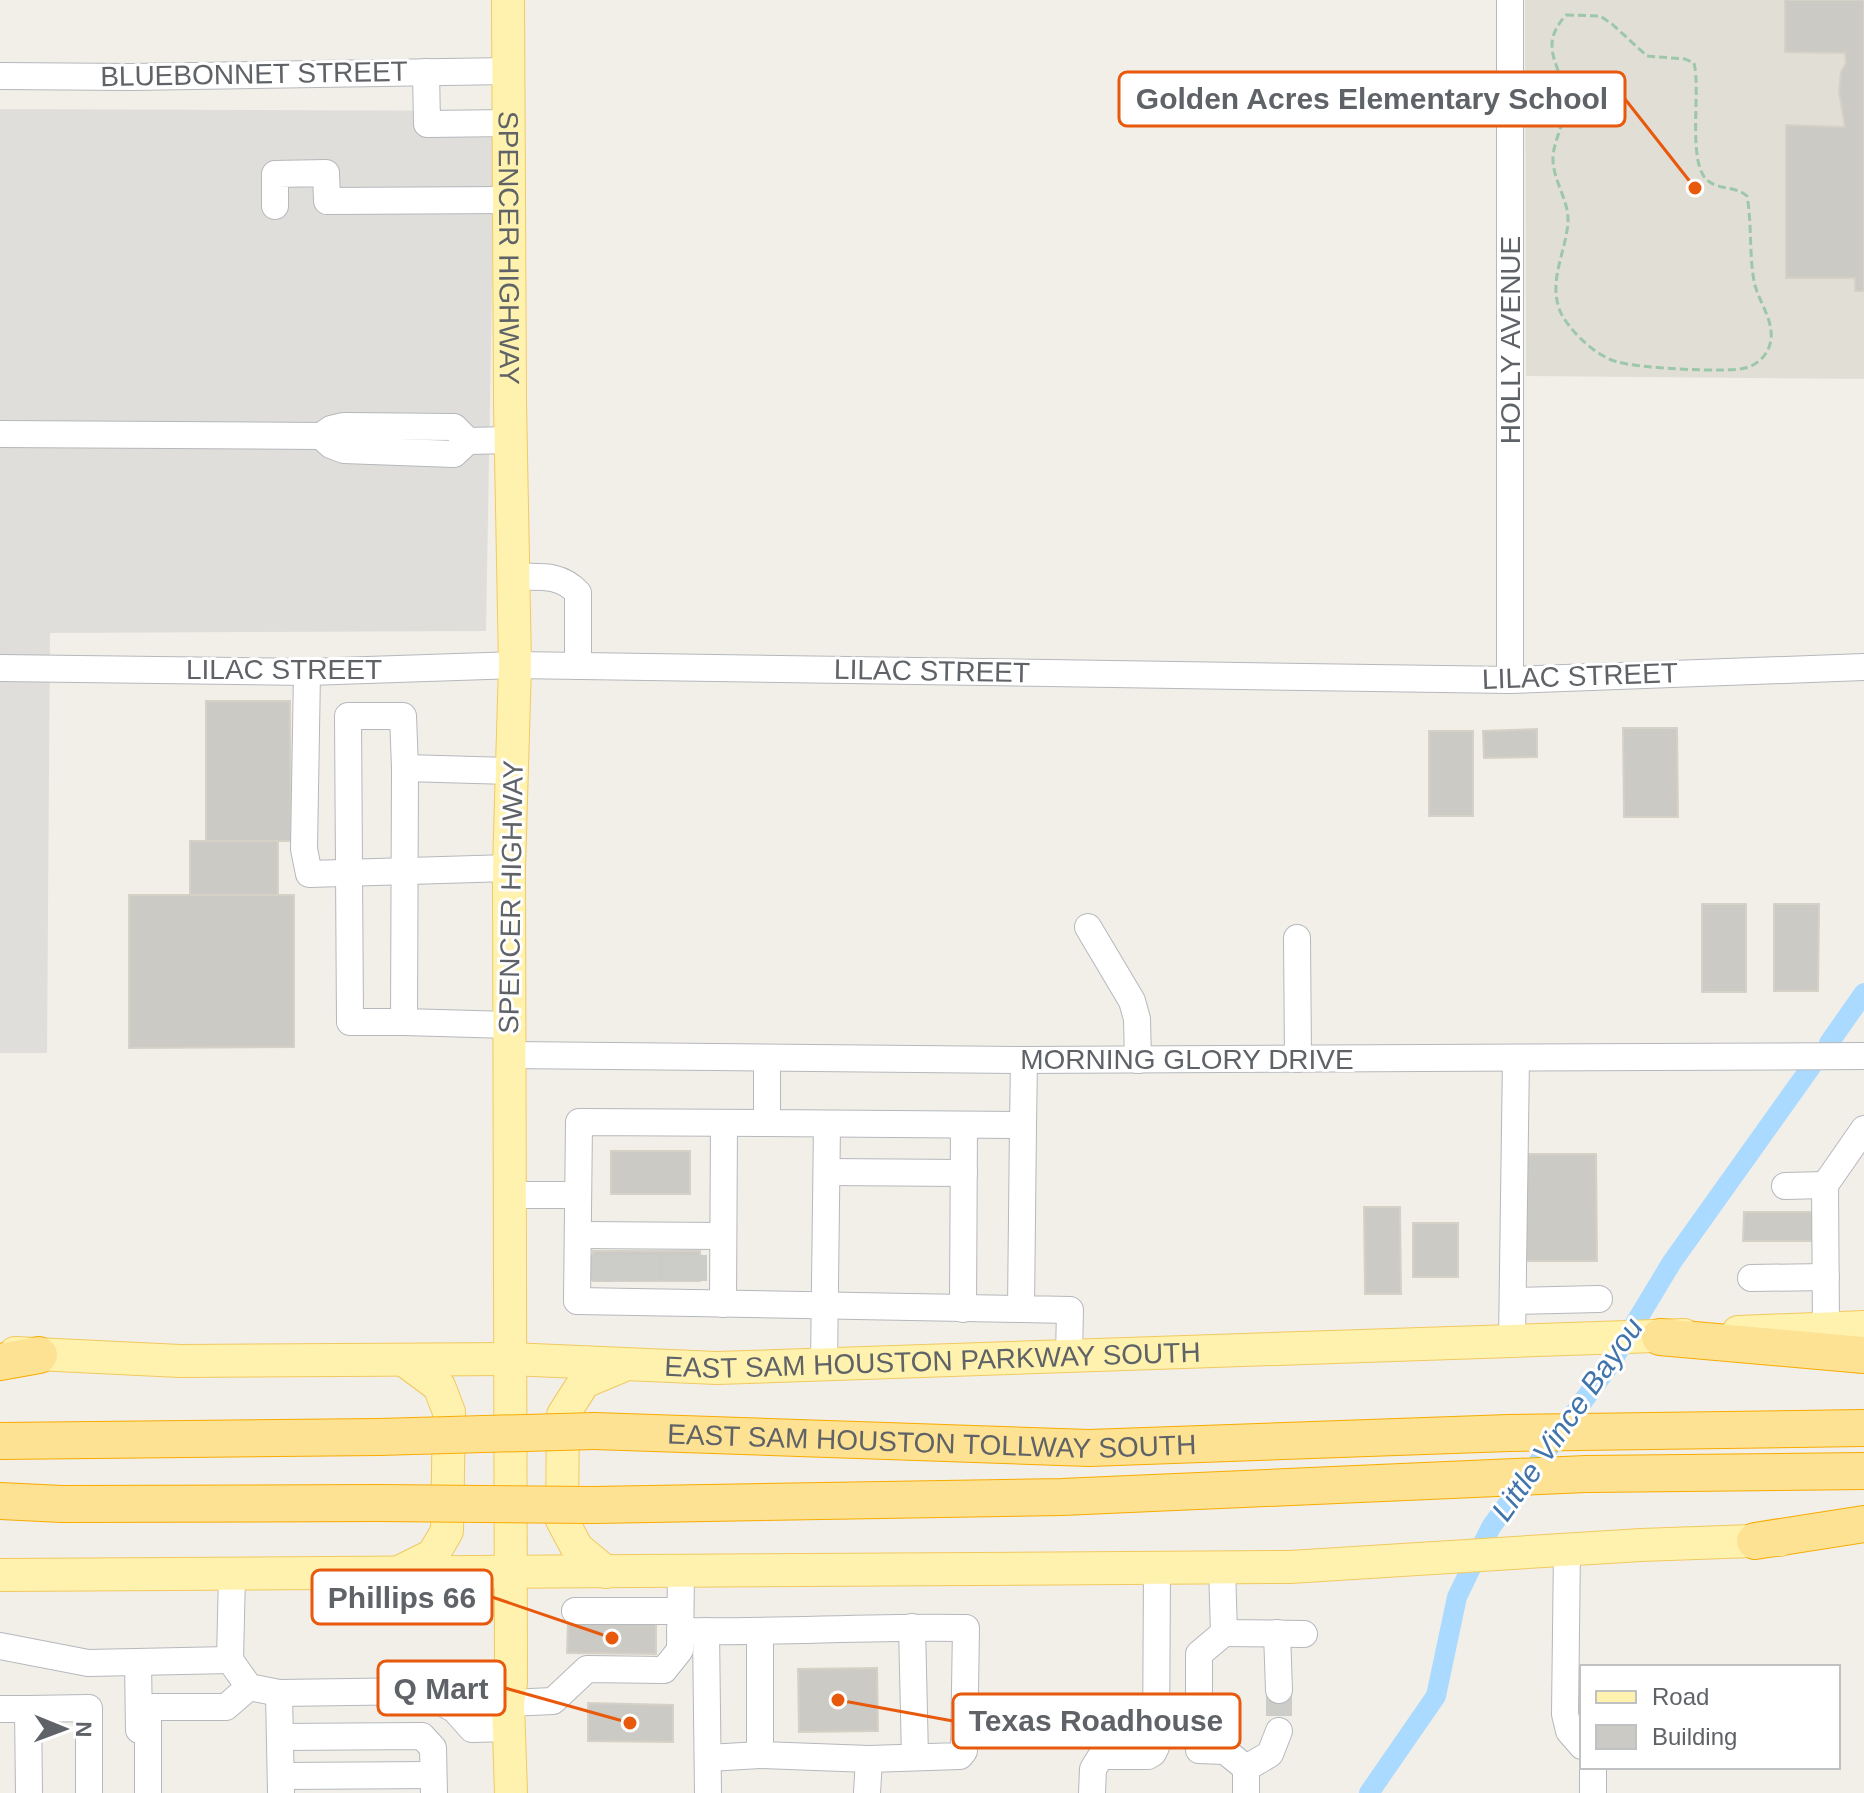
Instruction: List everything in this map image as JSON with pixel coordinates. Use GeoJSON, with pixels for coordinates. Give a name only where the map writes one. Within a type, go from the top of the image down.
{"type":"FeatureCollection","features":[{"type":"Feature","properties":{"kind":"highway"},"geometry":{"type":"LineString","coordinates":[[1660,1337],[1864,1355]]}},
{"type":"Feature","properties":{"kind":"highway"},"geometry":{"type":"LineString","coordinates":[[0,1362],[39,1355]]}},
{"type":"Feature","properties":{"kind":"highway","name":"EAST SAM HOUSTON TOLLWAY SOUTH"},"geometry":{"type":"LineString","coordinates":[[0,1441],[594,1431],[1089,1448],[1613,1430],[1864,1428]]}},
{"type":"Feature","properties":{"kind":"highway","name":"EAST SAM HOUSTON TOLLWAY SOUTH"},"geometry":{"type":"LineString","coordinates":[[0,1501],[62,1504],[593,1505],[1062,1497],[1586,1474],[1864,1471]]}},
{"type":"Feature","properties":{"kind":"highway"},"geometry":{"type":"LineString","coordinates":[[1755,1541],[1864,1524]]}},
{"type":"Feature","properties":{"kind":"main road","name":"SPENCER HIGHWAY"},"geometry":{"type":"LineString","coordinates":[[508,0],[515,665],[509,868],[511,1793]]}},
{"type":"Feature","properties":{"kind":"main road","name":"EAST SAM HOUSTON PARKWAY SOUTH"},"geometry":{"type":"LineString","coordinates":[[0,1353],[180,1361],[510,1359],[717,1368],[1660,1337],[1864,1327]]}},
{"type":"Feature","properties":{"kind":"main road"},"geometry":{"type":"LineString","coordinates":[[396,1573],[433,1555],[447,1531],[449,1412],[439,1386],[404,1360]]}},
{"type":"Feature","properties":{"kind":"main road"},"geometry":{"type":"LineString","coordinates":[[606,1572],[577,1548],[562,1520],[563,1415],[584,1382],[626,1364]]}},
{"type":"Feature","properties":{"kind":"main road"},"geometry":{"type":"LineString","coordinates":[[0,1575],[1290,1567],[1500,1552],[1755,1541],[1864,1540]]}},
{"type":"Feature","properties":{"kind":"street","name":"HOLLY AVENUE"},"geometry":{"type":"LineString","coordinates":[[1510,0],[1510,680]]}},
{"type":"Feature","properties":{"kind":"street","name":"BLUEBONNET STREET"},"geometry":{"type":"LineString","coordinates":[[0,76],[509,71]]}},
{"type":"Feature","properties":{"kind":"street"},"geometry":{"type":"LineString","coordinates":[[426,72],[427,124],[509,123]]}},
{"type":"Feature","properties":{"kind":"street"},"geometry":{"type":"LineString","coordinates":[[275,206],[275,174],[326,173],[327,201],[508,200]]}},
{"type":"Feature","properties":{"kind":"street"},"geometry":{"type":"LineString","coordinates":[[0,434],[321,436],[337,449],[454,454],[468,441],[511,440]]}},
{"type":"Feature","properties":{"kind":"street"},"geometry":{"type":"LineString","coordinates":[[513,577],[567,581],[578,593],[578,666]]}},
{"type":"Feature","properties":{"kind":"street","name":"LILAC STREET"},"geometry":{"type":"LineString","coordinates":[[0,668],[307,672],[515,665],[1510,680],[1864,667]]}},
{"type":"Feature","properties":{"kind":"street"},"geometry":{"type":"LineString","coordinates":[[307,672],[304,849],[309,874],[509,868]]}},
{"type":"Feature","properties":{"kind":"street"},"geometry":{"type":"LineString","coordinates":[[350,873],[348,716],[403,716],[404,1022]]}},
{"type":"Feature","properties":{"kind":"street"},"geometry":{"type":"LineString","coordinates":[[405,768],[512,771]]}},
{"type":"Feature","properties":{"kind":"street","name":"MORNING GLORY DRIVE"},"geometry":{"type":"LineString","coordinates":[[350,873],[350,1022],[404,1022],[510,1040],[767,1058],[1138,1060],[1864,1056]]}},
{"type":"Feature","properties":{"kind":"street"},"geometry":{"type":"LineString","coordinates":[[1088,927],[1132,1001],[1137,1019],[1138,1060]]}},
{"type":"Feature","properties":{"kind":"street"},"geometry":{"type":"LineString","coordinates":[[1297,938],[1298,1059]]}},
{"type":"Feature","properties":{"kind":"street"},"geometry":{"type":"LineString","coordinates":[[767,1058],[767,1123]]}},
{"type":"Feature","properties":{"kind":"street"},"geometry":{"type":"LineString","coordinates":[[1512,1341],[1516,1058]]}},
{"type":"Feature","properties":{"kind":"street"},"geometry":{"type":"LineString","coordinates":[[1021,1309],[1024,1060]]}},
{"type":"Feature","properties":{"kind":"street"},"geometry":{"type":"LineString","coordinates":[[723,1236],[685,1244],[616,1242],[578,1195],[579,1122],[1023,1125]]}},
{"type":"Feature","properties":{"kind":"street"},"geometry":{"type":"LineString","coordinates":[[723,1304],[724,1123]]}},
{"type":"Feature","properties":{"kind":"street"},"geometry":{"type":"LineString","coordinates":[[824,1365],[827,1124]]}},
{"type":"Feature","properties":{"kind":"street"},"geometry":{"type":"LineString","coordinates":[[963,1309],[964,1125]]}},
{"type":"Feature","properties":{"kind":"street"},"geometry":{"type":"LineString","coordinates":[[1826,1327],[1825,1185],[1864,1129]]}},
{"type":"Feature","properties":{"kind":"street"},"geometry":{"type":"LineString","coordinates":[[827,1172],[964,1173]]}},
{"type":"Feature","properties":{"kind":"street"},"geometry":{"type":"LineString","coordinates":[[1785,1186],[1825,1185]]}},
{"type":"Feature","properties":{"kind":"street"},"geometry":{"type":"LineString","coordinates":[[510,1195],[578,1195]]}},
{"type":"Feature","properties":{"kind":"street"},"geometry":{"type":"LineString","coordinates":[[616,1242],[577,1301],[622,1291],[685,1292],[723,1304],[1070,1310],[1069,1356]]}},
{"type":"Feature","properties":{"kind":"street"},"geometry":{"type":"LineString","coordinates":[[1751,1278],[1826,1277]]}},
{"type":"Feature","properties":{"kind":"street"},"geometry":{"type":"LineString","coordinates":[[1513,1301],[1599,1299]]}},
{"type":"Feature","properties":{"kind":"street"},"geometry":{"type":"LineString","coordinates":[[1567,1549],[1565,1714],[1569,1731],[1580,1744]]}},
{"type":"Feature","properties":{"kind":"street"},"geometry":{"type":"LineString","coordinates":[[1092,1793],[1093,1769],[1101,1756],[1148,1756],[1156,1747],[1157,1568]]}},
{"type":"Feature","properties":{"kind":"street"},"geometry":{"type":"LineString","coordinates":[[1222,1568],[1224,1633]]}},
{"type":"Feature","properties":{"kind":"street"},"geometry":{"type":"LineString","coordinates":[[681,1572],[708,1758],[708,1793]]}},
{"type":"Feature","properties":{"kind":"street"},"geometry":{"type":"LineString","coordinates":[[232,1574],[230,1660],[249,1687],[279,1693],[423,1691],[444,1684],[510,1704],[553,1701],[587,1669],[664,1670],[680,1650],[689,1624]]}},
{"type":"Feature","properties":{"kind":"street"},"geometry":{"type":"LineString","coordinates":[[575,1611],[760,1632],[966,1628],[964,1751],[960,1756],[869,1759],[760,1755],[708,1758]]}},
{"type":"Feature","properties":{"kind":"street"},"geometry":{"type":"LineString","coordinates":[[912,1627],[915,1757]]}},
{"type":"Feature","properties":{"kind":"street"},"geometry":{"type":"LineString","coordinates":[[760,1632],[760,1755]]}},
{"type":"Feature","properties":{"kind":"street"},"geometry":{"type":"LineString","coordinates":[[1279,1731],[1270,1754],[1246,1780],[1225,1751],[1199,1750],[1199,1654],[1224,1633],[1304,1634]]}},
{"type":"Feature","properties":{"kind":"street"},"geometry":{"type":"LineString","coordinates":[[1277,1633],[1279,1690]]}},
{"type":"Feature","properties":{"kind":"street"},"geometry":{"type":"LineString","coordinates":[[0,1646],[89,1663],[230,1660]]}},
{"type":"Feature","properties":{"kind":"street"},"geometry":{"type":"LineString","coordinates":[[138,1662],[139,1793]]}},
{"type":"Feature","properties":{"kind":"street"},"geometry":{"type":"LineString","coordinates":[[89,1663],[89,1793]]}},
{"type":"Feature","properties":{"kind":"street"},"geometry":{"type":"LineString","coordinates":[[148,1793],[148,1712],[153,1707],[226,1707],[249,1687]]}},
{"type":"Feature","properties":{"kind":"street"},"geometry":{"type":"LineString","coordinates":[[423,1691],[455,1710],[472,1729],[510,1704]]}},
{"type":"Feature","properties":{"kind":"street"},"geometry":{"type":"LineString","coordinates":[[279,1693],[281,1784],[434,1784],[433,1748],[422,1736],[280,1737]]}},
{"type":"Feature","properties":{"kind":"street"},"geometry":{"type":"LineString","coordinates":[[0,1709],[89,1708]]}},
{"type":"Feature","properties":{"kind":"street"},"geometry":{"type":"LineString","coordinates":[[28,1709],[29,1793]]}},
{"type":"Feature","properties":{"kind":"street"},"geometry":{"type":"LineString","coordinates":[[867,1793],[869,1759]]}},
{"type":"Feature","properties":{"kind":"street"},"geometry":{"type":"LineString","coordinates":[[1593,1769],[1593,1793]]}},
{"type":"Feature","properties":{"kind":"path"},"geometry":{"type":"LineString","coordinates":[[1566,15],[1600,16],[1647,56],[1685,59],[1694,63],[1700,168],[1707,180],[1741,191],[1747,196],[1754,280],[1770,324],[1772,336],[1765,357],[1747,368],[1666,367],[1617,362],[1600,353],[1570,327],[1560,311],[1556,291],[1557,267],[1568,225],[1568,210],[1553,156],[1566,101],[1564,84],[1550,45],[1557,25],[1566,15]]}},
{"type":"Feature","properties":{"kind":"shaded area"},"geometry":{"type":"Polygon","coordinates":[[[1525,0],[1864,0],[1864,379],[1526,376],[1525,0]]]}},
{"type":"Feature","properties":{"kind":"shaded area"},"geometry":{"type":"Polygon","coordinates":[[[0,109],[495,111],[486,631],[50,633],[47,1053],[0,1053],[0,109]]]}},
{"type":"Feature","properties":{"kind":"building"},"geometry":{"type":"Polygon","coordinates":[[[1785,0],[1864,0],[1864,291],[1855,291],[1855,278],[1786,278],[1786,125],[1845,127],[1839,92],[1841,72],[1846,63],[1845,53],[1785,52],[1785,0]]]}},
{"type":"Feature","properties":{"kind":"building"},"geometry":{"type":"Polygon","coordinates":[[[206,701],[290,701],[291,841],[206,841],[206,701]]]}},
{"type":"Feature","properties":{"kind":"building"},"geometry":{"type":"Polygon","coordinates":[[[1623,728],[1677,728],[1678,817],[1624,817],[1623,728]]]}},
{"type":"Feature","properties":{"kind":"building"},"geometry":{"type":"Polygon","coordinates":[[[1537,729],[1537,757],[1484,758],[1483,731],[1537,729]]]}},
{"type":"Feature","properties":{"kind":"building"},"geometry":{"type":"Polygon","coordinates":[[[1429,731],[1473,731],[1473,816],[1429,816],[1429,731]]]}},
{"type":"Feature","properties":{"kind":"building"},"geometry":{"type":"Polygon","coordinates":[[[190,841],[278,841],[278,895],[190,895],[190,841]]]}},
{"type":"Feature","properties":{"kind":"building"},"geometry":{"type":"Polygon","coordinates":[[[129,895],[294,895],[294,1047],[129,1048],[129,895]]]}},
{"type":"Feature","properties":{"kind":"building"},"geometry":{"type":"Polygon","coordinates":[[[1702,904],[1746,904],[1746,992],[1702,992],[1702,904]]]}},
{"type":"Feature","properties":{"kind":"building"},"geometry":{"type":"Polygon","coordinates":[[[1774,904],[1819,904],[1818,991],[1774,991],[1774,904]]]}},
{"type":"Feature","properties":{"kind":"building"},"geometry":{"type":"Polygon","coordinates":[[[611,1151],[690,1151],[690,1194],[611,1194],[611,1151]]]}},
{"type":"Feature","properties":{"kind":"building"},"geometry":{"type":"Polygon","coordinates":[[[1526,1154],[1596,1154],[1597,1261],[1526,1261],[1526,1154]]]}},
{"type":"Feature","properties":{"kind":"building"},"geometry":{"type":"Polygon","coordinates":[[[1364,1207],[1400,1207],[1401,1294],[1365,1294],[1364,1207]]]}},
{"type":"Feature","properties":{"kind":"building"},"geometry":{"type":"Polygon","coordinates":[[[1744,1212],[1813,1212],[1813,1241],[1743,1241],[1744,1212]]]}},
{"type":"Feature","properties":{"kind":"building"},"geometry":{"type":"Polygon","coordinates":[[[1413,1223],[1458,1223],[1458,1277],[1413,1277],[1413,1223]]]}},
{"type":"Feature","properties":{"kind":"building"},"geometry":{"type":"Polygon","coordinates":[[[593,1251],[700,1251],[700,1281],[593,1281],[593,1251]]]}},
{"type":"Feature","properties":{"kind":"building"},"geometry":{"type":"Polygon","coordinates":[[[568,1622],[656,1623],[656,1654],[567,1653],[568,1622]]]}},
{"type":"Feature","properties":{"kind":"building"},"geometry":{"type":"Polygon","coordinates":[[[877,1668],[878,1731],[799,1732],[798,1669],[877,1668]]]}},
{"type":"Feature","properties":{"kind":"building"},"geometry":{"type":"Polygon","coordinates":[[[588,1703],[673,1705],[673,1742],[588,1741],[588,1703]]]}},
{"type":"Feature","properties":{"kind":"waterway","name":"Little Vince Bayou"},"geometry":{"type":"LineString","coordinates":[[1829,1043],[1864,993]]}},
{"type":"Feature","properties":{"kind":"waterway","name":"Little Vince Bayou"},"geometry":{"type":"LineString","coordinates":[[1369,1793],[1436,1696],[1457,1597],[1491,1527],[1611,1363],[1672,1262],[1811,1067]]}},
{"type":"Feature","properties":{"kind":"tunnel"},"geometry":{"type":"LineString","coordinates":[[599,1281],[600,1251]]}},
{"type":"Feature","properties":{"kind":"tunnel"},"geometry":{"type":"LineString","coordinates":[[620,1251],[620,1281]]}},
{"type":"Feature","properties":{"kind":"tunnel"},"geometry":{"type":"LineString","coordinates":[[646,1251],[646,1281]]}},
{"type":"Feature","properties":{"kind":"tunnel"},"geometry":{"type":"LineString","coordinates":[[676,1251],[676,1281]]}},
{"type":"Feature","properties":{"kind":"tunnel"},"geometry":{"type":"LineString","coordinates":[[694,1251],[694,1281]]}},
{"type":"Feature","properties":{"kind":"tunnel"},"geometry":{"type":"LineString","coordinates":[[1279,1690],[1279,1731]]}},
{"type":"Feature","properties":{"kind":"place","name":"Golden Acres Elementary School"},"geometry":{"type":"Point","coordinates":[1695,188]}},
{"type":"Feature","properties":{"kind":"place","name":"Phillips 66"},"geometry":{"type":"Point","coordinates":[612,1638]}},
{"type":"Feature","properties":{"kind":"place","name":"Texas Roadhouse"},"geometry":{"type":"Point","coordinates":[838,1700]}},
{"type":"Feature","properties":{"kind":"place","name":"Q Mart"},"geometry":{"type":"Point","coordinates":[630,1723]}}]}
